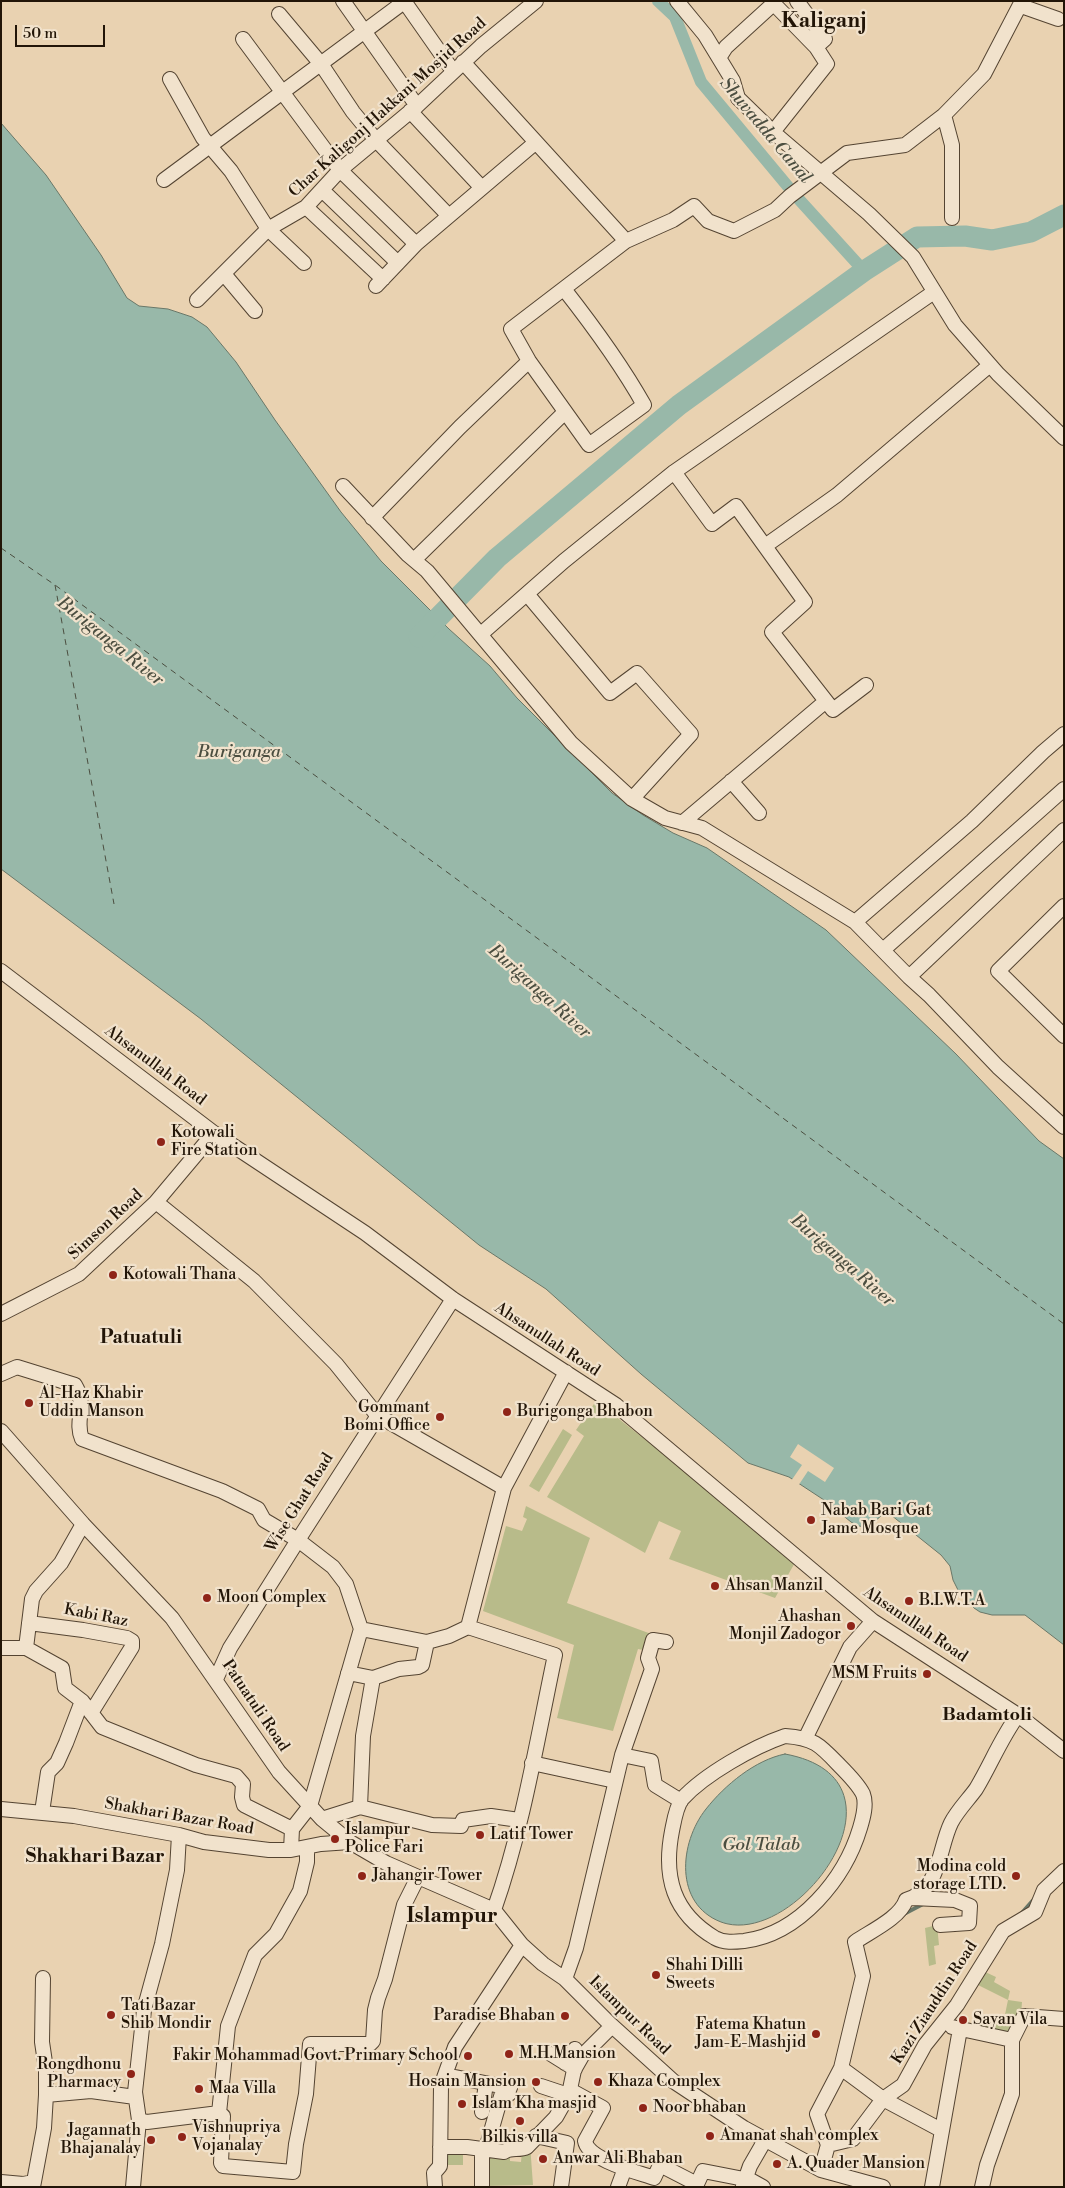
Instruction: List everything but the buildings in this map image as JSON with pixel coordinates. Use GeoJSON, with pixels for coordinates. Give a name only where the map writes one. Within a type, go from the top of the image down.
{"type":"FeatureCollection","features":[{"type":"Feature","properties":{"kind":"street"},"geometry":{"type":"LineString","coordinates":[[343,1],[414,108],[482,188]]}},
{"type":"Feature","properties":{"kind":"street","name":"Char Kaligonj Hakkani Mosjid Road"},"geometry":{"type":"LineString","coordinates":[[197,300],[268,229],[306,207],[340,170],[536,1]]}},
{"type":"Feature","properties":{"kind":"street"},"geometry":{"type":"LineString","coordinates":[[677,1],[706,35],[732,82],[738,98],[773,132],[869,214],[912,257],[955,325],[990,365],[1064,438]]}},
{"type":"Feature","properties":{"kind":"street"},"geometry":{"type":"LineString","coordinates":[[797,1],[825,39],[816,48]]}},
{"type":"Feature","properties":{"kind":"street"},"geometry":{"type":"LineString","coordinates":[[164,180],[404,2],[458,67],[534,143],[626,241]]}},
{"type":"Feature","properties":{"kind":"street"},"geometry":{"type":"LineString","coordinates":[[564,289],[611,353],[644,405],[589,445],[529,361],[511,329],[626,241],[673,220],[694,206],[708,221],[734,231],[775,210],[790,196],[847,153],[905,145],[944,115],[984,74],[1021,4],[1058,19]]}},
{"type":"Feature","properties":{"kind":"street"},"geometry":{"type":"LineString","coordinates":[[719,58],[726,46],[772,5],[816,48],[827,64],[773,132]]}},
{"type":"Feature","properties":{"kind":"street"},"geometry":{"type":"LineString","coordinates":[[279,14],[321,64],[353,112],[376,140],[449,216]]}},
{"type":"Feature","properties":{"kind":"street"},"geometry":{"type":"LineString","coordinates":[[243,39],[340,170],[416,244]]}},
{"type":"Feature","properties":{"kind":"street"},"geometry":{"type":"LineString","coordinates":[[170,80],[187,112],[210,147],[231,171],[268,229],[304,263]]}},
{"type":"Feature","properties":{"kind":"street"},"geometry":{"type":"LineString","coordinates":[[944,115],[952,145],[952,218]]}},
{"type":"Feature","properties":{"kind":"street"},"geometry":{"type":"LineString","coordinates":[[306,207],[379,282],[416,244],[534,143]]}},
{"type":"Feature","properties":{"kind":"street"},"geometry":{"type":"LineString","coordinates":[[322,190],[398,263]]}},
{"type":"Feature","properties":{"kind":"street"},"geometry":{"type":"LineString","coordinates":[[224,274],[255,311]]}},
{"type":"Feature","properties":{"kind":"street"},"geometry":{"type":"LineString","coordinates":[[481,634],[564,561],[674,472],[934,292]]}},
{"type":"Feature","properties":{"kind":"street"},"geometry":{"type":"LineString","coordinates":[[372,518],[460,427],[529,361]]}},
{"type":"Feature","properties":{"kind":"street"},"geometry":{"type":"LineString","coordinates":[[765,546],[837,495],[990,365]]}},
{"type":"Feature","properties":{"kind":"street"},"geometry":{"type":"LineString","coordinates":[[414,560],[565,412]]}},
{"type":"Feature","properties":{"kind":"street"},"geometry":{"type":"LineString","coordinates":[[674,472],[712,524],[736,506],[805,602],[772,632],[833,710],[866,686]]}},
{"type":"Feature","properties":{"kind":"street"},"geometry":{"type":"LineString","coordinates":[[343,486],[372,518],[427,571],[571,743],[632,799],[665,818],[702,828],[855,922],[998,1066],[1064,1127]]}},
{"type":"Feature","properties":{"kind":"street"},"geometry":{"type":"LineString","coordinates":[[527,594],[610,693],[637,673],[691,734],[632,799]]}},
{"type":"Feature","properties":{"kind":"street"},"geometry":{"type":"LineString","coordinates":[[682,823],[826,701]]}},
{"type":"Feature","properties":{"kind":"street"},"geometry":{"type":"LineString","coordinates":[[855,922],[972,821],[1064,734]]}},
{"type":"Feature","properties":{"kind":"street"},"geometry":{"type":"LineString","coordinates":[[731,781],[759,813]]}},
{"type":"Feature","properties":{"kind":"street"},"geometry":{"type":"LineString","coordinates":[[883,950],[1064,789]]}},
{"type":"Feature","properties":{"kind":"street"},"geometry":{"type":"LineString","coordinates":[[909,977],[1064,830]]}},
{"type":"Feature","properties":{"kind":"street"},"geometry":{"type":"LineString","coordinates":[[1062,910],[998,971],[1064,1036]]}},
{"type":"Feature","properties":{"kind":"street","name":"Ahsanullah Road"},"geometry":{"type":"LineString","coordinates":[[1,972],[214,1133],[365,1233],[453,1299],[616,1405],[872,1621],[1018,1715],[1064,1751]]}},
{"type":"Feature","properties":{"kind":"street","name":"Simson Road"},"geometry":{"type":"LineString","coordinates":[[1,1314],[80,1274],[156,1202],[214,1133]]}},
{"type":"Feature","properties":{"kind":"street"},"geometry":{"type":"LineString","coordinates":[[156,1202],[261,1288],[330,1357],[377,1415],[504,1488]]}},
{"type":"Feature","properties":{"kind":"street","name":"Wise Ghat Road"},"geometry":{"type":"LineString","coordinates":[[216,1679],[230,1648],[377,1415],[453,1299]]}},
{"type":"Feature","properties":{"kind":"street"},"geometry":{"type":"LineString","coordinates":[[1,1374],[18,1367],[75,1385],[81,1394],[82,1404],[79,1433],[82,1440],[222,1491],[258,1509],[264,1520],[298,1540],[333,1567],[346,1584],[361,1629],[310,1806],[292,1829],[291,1850]]}},
{"type":"Feature","properties":{"kind":"street"},"geometry":{"type":"LineString","coordinates":[[468,1627],[504,1488],[566,1372]]}},
{"type":"Feature","properties":{"kind":"street","name":"Patuatuli Road"},"geometry":{"type":"LineString","coordinates":[[1,1431],[83,1524],[172,1618],[279,1772],[322,1819],[350,1842],[386,1863],[494,1910],[522,1945]]}},
{"type":"Feature","properties":{"kind":"street"},"geometry":{"type":"LineString","coordinates":[[26,1648],[32,1599],[36,1591],[61,1563],[83,1524]]}},
{"type":"Feature","properties":{"kind":"street"},"geometry":{"type":"LineString","coordinates":[[806,1737],[850,1647],[872,1621]]}},
{"type":"Feature","properties":{"kind":"street","name":"Kabi Raz"},"geometry":{"type":"LineString","coordinates":[[29,1623],[83,1630],[128,1638],[132,1641],[132,1647],[91,1713]]}},
{"type":"Feature","properties":{"kind":"street"},"geometry":{"type":"LineString","coordinates":[[361,1629],[427,1642],[449,1636],[468,1627],[555,1655],[519,1820],[504,1880],[494,1910]]}},
{"type":"Feature","properties":{"kind":"street"},"geometry":{"type":"LineString","coordinates":[[565,1979],[576,1948],[622,1755],[652,1669],[648,1658],[653,1640],[666,1642]]}},
{"type":"Feature","properties":{"kind":"street"},"geometry":{"type":"LineString","coordinates":[[348,1673],[373,1678],[399,1669],[420,1666],[427,1642]]}},
{"type":"Feature","properties":{"kind":"street"},"geometry":{"type":"LineString","coordinates":[[1,1648],[26,1648],[62,1668],[65,1688],[82,1702],[102,1727],[196,1765],[236,1776],[244,1784],[242,1797],[244,1805],[292,1829]]}},
{"type":"Feature","properties":{"kind":"street"},"geometry":{"type":"LineString","coordinates":[[360,1807],[363,1736],[373,1678]]}},
{"type":"Feature","properties":{"kind":"street"},"geometry":{"type":"LineString","coordinates":[[42,1812],[48,1772],[56,1763],[66,1744],[82,1702]]}},
{"type":"Feature","properties":{"kind":"street"},"geometry":{"type":"LineString","coordinates":[[913,1898],[934,1877],[951,1823],[976,1788],[1004,1734],[1018,1715]]}},
{"type":"Feature","properties":{"kind":"street"},"geometry":{"type":"LineString","coordinates":[[785,1736],[806,1737],[825,1750],[848,1773],[863,1795],[864,1814],[856,1841],[841,1870],[828,1887],[796,1920],[774,1932],[753,1940],[732,1943],[718,1940],[700,1929],[684,1912],[673,1891],[669,1873],[671,1836],[681,1801],[694,1788],[751,1750],[785,1736]]}},
{"type":"Feature","properties":{"kind":"street"},"geometry":{"type":"LineString","coordinates":[[622,1755],[651,1761],[655,1785],[681,1801]]}},
{"type":"Feature","properties":{"kind":"street"},"geometry":{"type":"LineString","coordinates":[[532,1763],[615,1780]]}},
{"type":"Feature","properties":{"kind":"street"},"geometry":{"type":"LineString","coordinates":[[322,1819],[360,1807],[432,1825],[461,1826],[463,1820],[492,1816],[519,1820]]}},
{"type":"Feature","properties":{"kind":"street","name":"Shakhari Bazar Road"},"geometry":{"type":"LineString","coordinates":[[1,1809],[42,1812],[180,1835],[226,1846],[268,1850],[291,1850],[321,1844],[350,1842]]}},
{"type":"Feature","properties":{"kind":"street"},"geometry":{"type":"LineString","coordinates":[[133,2187],[139,2120],[135,2097],[144,2010],[162,1944],[177,1870],[180,1835]]}},
{"type":"Feature","properties":{"kind":"street"},"geometry":{"type":"LineString","coordinates":[[219,2113],[228,2026],[254,1955],[276,1934],[300,1891],[307,1862],[307,1847]]}},
{"type":"Feature","properties":{"kind":"street","name":"Kazi Ziauddin Road"},"geometry":{"type":"LineString","coordinates":[[828,2145],[853,2139],[883,2099],[903,2085],[925,2045],[943,2024],[1003,1931],[1035,1912],[1044,1890],[1063,1874]]}},
{"type":"Feature","properties":{"kind":"street"},"geometry":{"type":"LineString","coordinates":[[219,2113],[223,2116],[222,2165],[294,2172],[296,2144],[306,2094],[310,2044],[370,2044],[374,2041],[375,2010],[378,1998],[385,1979],[404,1905],[418,1877]]}},
{"type":"Feature","properties":{"kind":"street"},"geometry":{"type":"LineString","coordinates":[[821,2170],[828,2145],[817,2114],[841,2068],[863,1976],[855,1942],[892,1919],[904,1906],[906,1900],[913,1898],[955,1900],[970,1906],[969,1922],[940,1925]]}},
{"type":"Feature","properties":{"kind":"street"},"geometry":{"type":"LineString","coordinates":[[435,2187],[434,2173],[440,2166],[441,2086],[455,2047],[522,1945]]}},
{"type":"Feature","properties":{"kind":"street","name":"Islampur Road"},"geometry":{"type":"LineString","coordinates":[[522,1945],[542,1964],[565,1979],[612,2026],[673,2082],[766,2140],[821,2170],[854,2183],[883,2187]]}},
{"type":"Feature","properties":{"kind":"street"},"geometry":{"type":"LineString","coordinates":[[1,2182],[34,2184],[44,2128],[46,2095],[46,2069],[42,2042],[43,1978]]}},
{"type":"Feature","properties":{"kind":"street"},"geometry":{"type":"LineString","coordinates":[[982,2187],[987,2165],[1012,2094],[1012,2040],[1024,2016],[1064,2019]]}},
{"type":"Feature","properties":{"kind":"street"},"geometry":{"type":"LineString","coordinates":[[943,2024],[1012,2040]]}},
{"type":"Feature","properties":{"kind":"street"},"geometry":{"type":"LineString","coordinates":[[570,2066],[612,2026]]}},
{"type":"Feature","properties":{"kind":"street"},"geometry":{"type":"LineString","coordinates":[[932,2187],[960,2029]]}},
{"type":"Feature","properties":{"kind":"street"},"geometry":{"type":"LineString","coordinates":[[440,2147],[504,2152],[508,2149],[521,2150],[527,2147],[556,2117],[569,2092],[570,2066],[575,2049]]}},
{"type":"Feature","properties":{"kind":"street"},"geometry":{"type":"LineString","coordinates":[[551,2054],[570,2066]]}},
{"type":"Feature","properties":{"kind":"street"},"geometry":{"type":"LineString","coordinates":[[841,2068],[883,2099],[941,2130]]}},
{"type":"Feature","properties":{"kind":"street"},"geometry":{"type":"LineString","coordinates":[[445,2075],[486,2083],[509,2091],[502,2093],[484,2149],[482,2187]]}},
{"type":"Feature","properties":{"kind":"street"},"geometry":{"type":"LineString","coordinates":[[482,2112],[486,2083]]}},
{"type":"Feature","properties":{"kind":"street"},"geometry":{"type":"LineString","coordinates":[[541,2086],[569,2092],[603,2108],[585,2141],[586,2146],[595,2156],[654,2178],[660,2165],[697,2184],[703,2171],[763,2187]]}},
{"type":"Feature","properties":{"kind":"street"},"geometry":{"type":"LineString","coordinates":[[46,2095],[90,2091],[135,2097]]}},
{"type":"Feature","properties":{"kind":"street"},"geometry":{"type":"LineString","coordinates":[[139,2120],[147,2122],[219,2113]]}},
{"type":"Feature","properties":{"kind":"street"},"geometry":{"type":"LineString","coordinates":[[536,2136],[567,2143],[562,2187]]}},
{"type":"Feature","properties":{"kind":"street"},"geometry":{"type":"LineString","coordinates":[[744,2181],[766,2140]]}},
{"type":"Feature","properties":{"kind":"street"},"geometry":{"type":"LineString","coordinates":[[618,2187],[625,2168]]}},
{"type":"Feature","properties":{"kind":"green space"},"geometry":{"type":"Polygon","coordinates":[[[596,1401],[797,1559],[775,1598],[669,1559],[681,1531],[659,1521],[645,1553],[547,1497],[584,1436],[576,1430],[596,1401]]]}},
{"type":"Feature","properties":{"kind":"green space"},"geometry":{"type":"Polygon","coordinates":[[[563,1429],[572,1435],[539,1492],[529,1486],[563,1429]]]}},
{"type":"Feature","properties":{"kind":"green space"},"geometry":{"type":"Polygon","coordinates":[[[526,1506],[590,1538],[567,1603],[654,1635],[648,1651],[638,1649],[613,1731],[557,1718],[574,1645],[483,1611],[506,1526],[522,1531],[527,1519],[523,1517],[526,1506]]]}},
{"type":"Feature","properties":{"kind":"green space"},"geometry":{"type":"Polygon","coordinates":[[[937,1925],[939,1945],[934,1946],[936,1964],[929,1966],[925,1928],[937,1925]]]}},
{"type":"Feature","properties":{"kind":"green space"},"geometry":{"type":"Polygon","coordinates":[[[981,1970],[996,1977],[994,1982],[1010,1991],[1008,2000],[972,1982],[981,1970]]]}},
{"type":"Feature","properties":{"kind":"green space"},"geometry":{"type":"Polygon","coordinates":[[[1008,2000],[1022,2002],[1021,2014],[1010,2038],[975,2030],[979,2017],[990,2023],[1003,2024],[1008,2000]]]}},
{"type":"Feature","properties":{"kind":"green space"},"geometry":{"type":"Polygon","coordinates":[[[530,2144],[533,2185],[484,2186],[484,2151],[510,2151],[510,2161],[521,2162],[522,2151],[530,2144]]]}},
{"type":"Feature","properties":{"kind":"green space"},"geometry":{"type":"Polygon","coordinates":[[[441,2150],[463,2150],[463,2165],[441,2165],[441,2150]]]}},
{"type":"Feature","properties":{"kind":"water","name":"Buriganga"},"geometry":{"type":"Polygon","coordinates":[[[1,123],[46,175],[101,255],[127,298],[139,306],[168,309],[192,317],[207,327],[236,362],[341,512],[381,561],[449,629],[490,666],[517,698],[612,793],[673,833],[707,848],[826,930],[956,1054],[1039,1141],[1064,1159],[1064,1645],[1025,1615],[992,1615],[980,1612],[974,1608],[958,1590],[953,1580],[950,1566],[941,1555],[886,1511],[869,1527],[858,1526],[824,1500],[789,1477],[748,1463],[641,1374],[546,1289],[479,1245],[201,1019],[1,869],[1,123]]]}},
{"type":"Feature","properties":{"kind":"water","name":"Gol Talab"},"geometry":{"type":"Polygon","coordinates":[[[785,1754],[825,1770],[844,1795],[845,1826],[833,1858],[811,1888],[782,1911],[751,1924],[721,1922],[706,1913],[695,1902],[688,1887],[686,1855],[690,1838],[706,1809],[731,1783],[763,1762],[785,1754]]]}},
{"type":"Feature","properties":{"kind":"pier"},"geometry":{"type":"Polygon","coordinates":[[[798,1444],[834,1468],[825,1482],[808,1471],[798,1486],[791,1481],[802,1465],[790,1457],[798,1444]]]}},
{"type":"Feature","properties":{"kind":"waterway","name":"Shuvadda Canal"},"geometry":{"type":"LineString","coordinates":[[658,1],[675,17],[701,82],[795,195],[864,271]]}},
{"type":"Feature","properties":{"kind":"waterway"},"geometry":{"type":"LineString","coordinates":[[419,637],[497,558],[679,405],[864,271],[917,237],[965,236],[992,240],[1031,232],[1064,215]]}},
{"type":"Feature","properties":{"kind":"waterway"},"geometry":{"type":"LineString","coordinates":[[1020,1915],[1035,1898]]}},
{"type":"Feature","properties":{"kind":"waterway"},"geometry":{"type":"LineString","coordinates":[[902,1915],[925,1903]]}},
{"type":"Feature","properties":{"kind":"ferry route"},"geometry":{"type":"LineString","coordinates":[[1,548],[55,585],[1064,1324]]}},
{"type":"Feature","properties":{"kind":"ferry route"},"geometry":{"type":"LineString","coordinates":[[55,585],[114,904]]}},
{"type":"Feature","properties":{"kind":"place","name":"Kotowali Fire Station"},"geometry":{"type":"Point","coordinates":[161,1142]}},
{"type":"Feature","properties":{"kind":"place","name":"Kotowali Thana"},"geometry":{"type":"Point","coordinates":[113,1275]}},
{"type":"Feature","properties":{"kind":"place","name":"Al-Haz Khabir Uddin Manson"},"geometry":{"type":"Point","coordinates":[29,1403]}},
{"type":"Feature","properties":{"kind":"place","name":"Burigonga Bhabon"},"geometry":{"type":"Point","coordinates":[507,1412]}},
{"type":"Feature","properties":{"kind":"place","name":"Gommant Bomi Office"},"geometry":{"type":"Point","coordinates":[440,1417]}},
{"type":"Feature","properties":{"kind":"place","name":"Nabab Bari Gat Jame Mosque"},"geometry":{"type":"Point","coordinates":[811,1520]}},
{"type":"Feature","properties":{"kind":"place","name":"Ahsan Manzil"},"geometry":{"type":"Point","coordinates":[715,1586]}},
{"type":"Feature","properties":{"kind":"place","name":"Moon Complex"},"geometry":{"type":"Point","coordinates":[207,1598]}},
{"type":"Feature","properties":{"kind":"place","name":"B.I.W.T.A"},"geometry":{"type":"Point","coordinates":[909,1601]}},
{"type":"Feature","properties":{"kind":"place","name":"Ahashan Monjil Zadogor"},"geometry":{"type":"Point","coordinates":[851,1626]}},
{"type":"Feature","properties":{"kind":"place","name":"MSM Fruits"},"geometry":{"type":"Point","coordinates":[927,1674]}},
{"type":"Feature","properties":{"kind":"place","name":"Latif Tower"},"geometry":{"type":"Point","coordinates":[480,1835]}},
{"type":"Feature","properties":{"kind":"place","name":"Islampur Police Fari"},"geometry":{"type":"Point","coordinates":[335,1839]}},
{"type":"Feature","properties":{"kind":"place","name":"Jahangir Tower"},"geometry":{"type":"Point","coordinates":[362,1876]}},
{"type":"Feature","properties":{"kind":"place","name":"Modina cold storage LTD."},"geometry":{"type":"Point","coordinates":[1016,1876]}},
{"type":"Feature","properties":{"kind":"place","name":"Shahi Dilli Sweets"},"geometry":{"type":"Point","coordinates":[656,1975]}},
{"type":"Feature","properties":{"kind":"place","name":"Tati Bazar Shib Mondir"},"geometry":{"type":"Point","coordinates":[111,2015]}},
{"type":"Feature","properties":{"kind":"place","name":"Paradise Bhaban"},"geometry":{"type":"Point","coordinates":[565,2016]}},
{"type":"Feature","properties":{"kind":"place","name":"Sayan Vila"},"geometry":{"type":"Point","coordinates":[963,2020]}},
{"type":"Feature","properties":{"kind":"place","name":"Fatema Khatun Jam-E-Mashjid"},"geometry":{"type":"Point","coordinates":[816,2034]}},
{"type":"Feature","properties":{"kind":"place","name":"M.H.Mansion"},"geometry":{"type":"Point","coordinates":[509,2054]}},
{"type":"Feature","properties":{"kind":"place","name":"Fakir Mohammad Govt. Primary School"},"geometry":{"type":"Point","coordinates":[468,2056]}},
{"type":"Feature","properties":{"kind":"place","name":"Rongdhonu Pharmacy"},"geometry":{"type":"Point","coordinates":[131,2074]}},
{"type":"Feature","properties":{"kind":"place","name":"Hosain Mansion"},"geometry":{"type":"Point","coordinates":[536,2082]}},
{"type":"Feature","properties":{"kind":"place","name":"Khaza Complex"},"geometry":{"type":"Point","coordinates":[598,2082]}},
{"type":"Feature","properties":{"kind":"place","name":"Maa Villa"},"geometry":{"type":"Point","coordinates":[199,2089]}},
{"type":"Feature","properties":{"kind":"place","name":"Islam Kha masjid"},"geometry":{"type":"Point","coordinates":[462,2104]}},
{"type":"Feature","properties":{"kind":"place","name":"Noor bhaban"},"geometry":{"type":"Point","coordinates":[643,2108]}},
{"type":"Feature","properties":{"kind":"place","name":"Bilkis villa"},"geometry":{"type":"Point","coordinates":[520,2121]}},
{"type":"Feature","properties":{"kind":"place","name":"Amanat shah complex"},"geometry":{"type":"Point","coordinates":[710,2136]}},
{"type":"Feature","properties":{"kind":"place","name":"Vishnupriya Vojanalay"},"geometry":{"type":"Point","coordinates":[182,2137]}},
{"type":"Feature","properties":{"kind":"place","name":"Jagannath Bhajanalay"},"geometry":{"type":"Point","coordinates":[151,2140]}},
{"type":"Feature","properties":{"kind":"place","name":"Anwar Ali Bhaban"},"geometry":{"type":"Point","coordinates":[543,2159]}},
{"type":"Feature","properties":{"kind":"place","name":"A. Quader Mansion"},"geometry":{"type":"Point","coordinates":[777,2164]}},
{"type":"Feature","properties":{"kind":"district","name":"Kaliganj"},"geometry":{"type":"Point","coordinates":[824,22]}},
{"type":"Feature","properties":{"kind":"district","name":"Patuatuli"},"geometry":{"type":"Point","coordinates":[141,1338]}},
{"type":"Feature","properties":{"kind":"district","name":"Badamtoli"},"geometry":{"type":"Point","coordinates":[987,1716]}},
{"type":"Feature","properties":{"kind":"district","name":"Shakhari Bazar"},"geometry":{"type":"Point","coordinates":[95,1857]}},
{"type":"Feature","properties":{"kind":"district","name":"Islampur"},"geometry":{"type":"Point","coordinates":[452,1917]}},
{"type":"Feature","properties":{"kind":"water label","name":"Buriganga River"},"geometry":{"type":"Point","coordinates":[110,642]}},
{"type":"Feature","properties":{"kind":"water label","name":"Buriganga River"},"geometry":{"type":"Point","coordinates":[539,992]}},
{"type":"Feature","properties":{"kind":"water label","name":"Buriganga River"},"geometry":{"type":"Point","coordinates":[842,1261]}}]}
